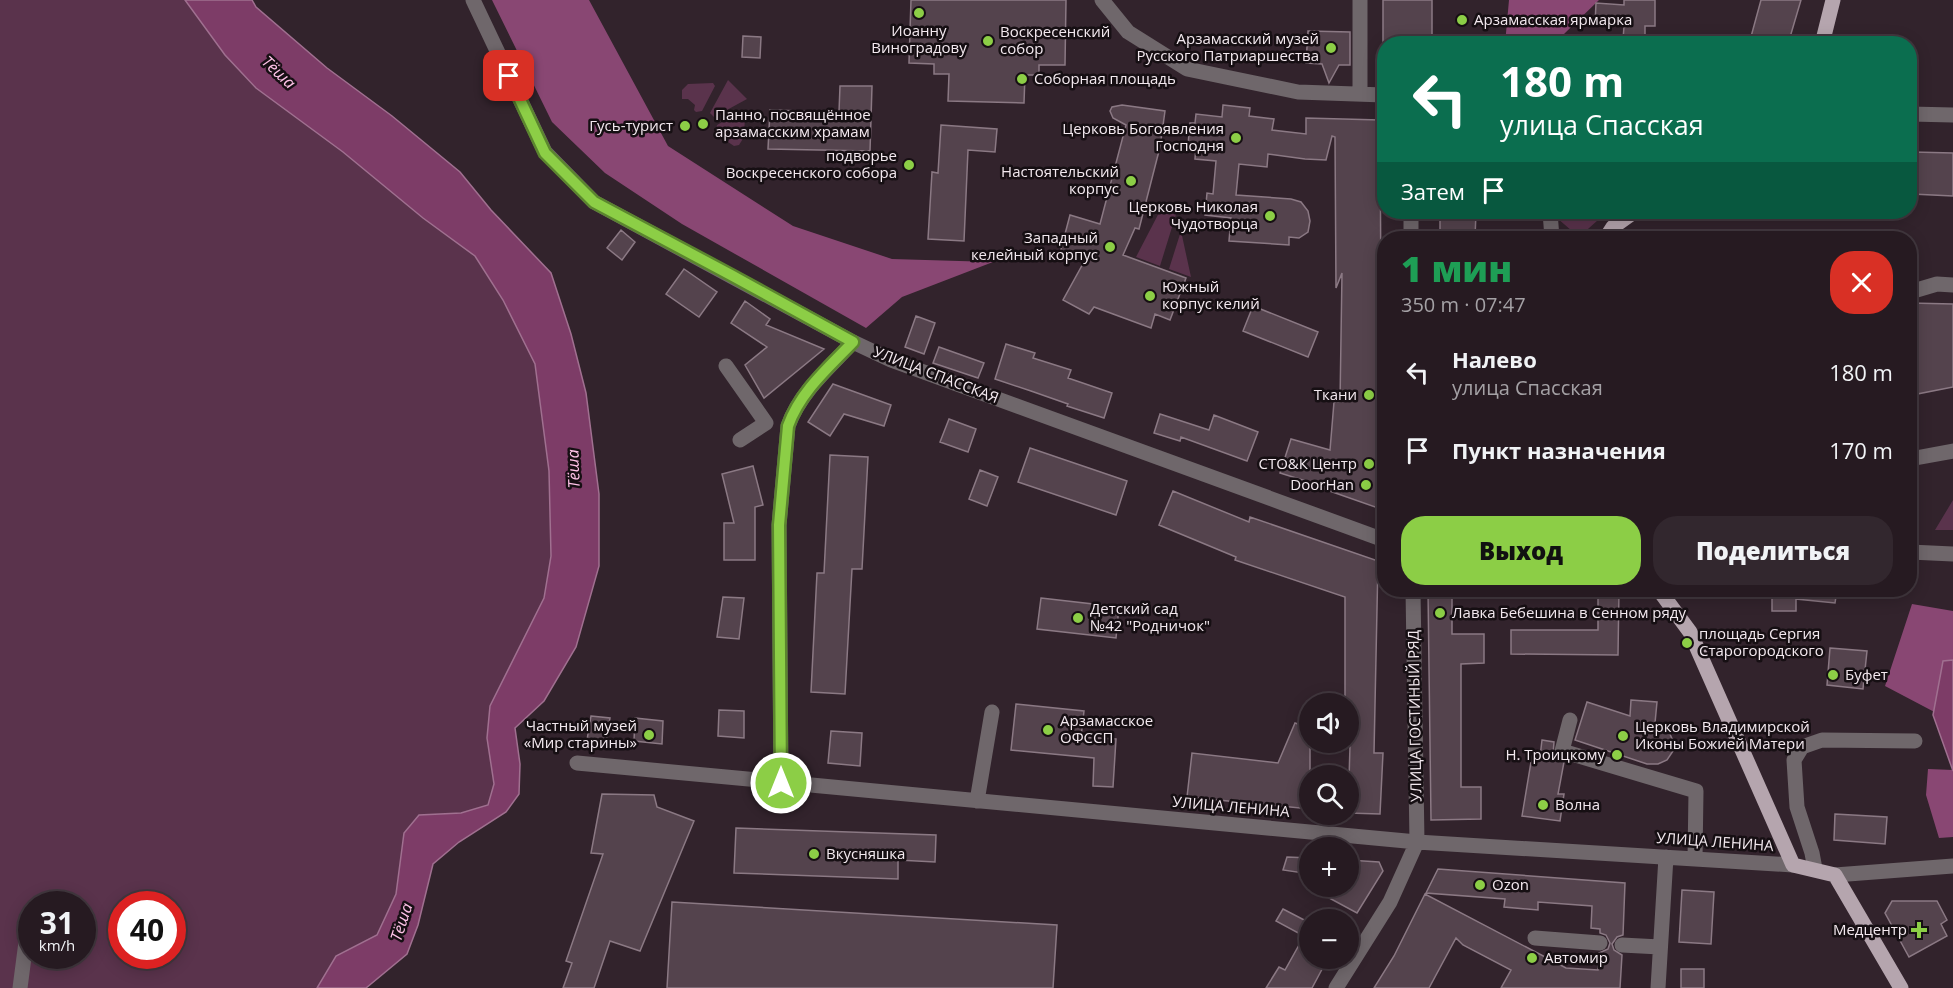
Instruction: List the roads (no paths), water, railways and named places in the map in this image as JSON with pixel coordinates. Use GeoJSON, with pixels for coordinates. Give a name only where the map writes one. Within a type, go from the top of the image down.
{"type":"FeatureCollection","features":[{"type":"Feature","properties":{"kind":"main road"},"geometry":{"type":"LineString","coordinates":[[1824,36],[1833,0]]}},
{"type":"Feature","properties":{"kind":"main road"},"geometry":{"type":"LineString","coordinates":[[1610,231],[1624,219]]}},
{"type":"Feature","properties":{"kind":"main road"},"geometry":{"type":"LineString","coordinates":[[1664,597],[1690,632],[1793,865]]}},
{"type":"Feature","properties":{"kind":"main road","name":"УЛИЦА ЛЕНИНА"},"geometry":{"type":"LineString","coordinates":[[1793,865],[1835,875]]}},
{"type":"Feature","properties":{"kind":"main road"},"geometry":{"type":"LineString","coordinates":[[1835,875],[1901,988]]}},
{"type":"Feature","properties":{"kind":"street","name":"УЛИЦА СПАССКАЯ"},"geometry":{"type":"LineString","coordinates":[[473,0],[545,153],[594,202],[853,342],[891,360],[1377,537]]}},
{"type":"Feature","properties":{"kind":"street"},"geometry":{"type":"LineString","coordinates":[[1102,0],[1128,32],[1187,69],[1298,92],[1377,94]]}},
{"type":"Feature","properties":{"kind":"street"},"geometry":{"type":"LineString","coordinates":[[1360,0],[1360,93]]}},
{"type":"Feature","properties":{"kind":"street"},"geometry":{"type":"LineString","coordinates":[[1917,114],[1953,115]]}},
{"type":"Feature","properties":{"kind":"street"},"geometry":{"type":"LineString","coordinates":[[1917,290],[1937,284],[1953,285]]}},
{"type":"Feature","properties":{"kind":"street"},"geometry":{"type":"LineString","coordinates":[[781,783],[779,525],[788,426],[793,411],[806,392],[853,342]]}},
{"type":"Feature","properties":{"kind":"street"},"geometry":{"type":"LineString","coordinates":[[726,366],[766,423]]}},
{"type":"Feature","properties":{"kind":"street"},"geometry":{"type":"LineString","coordinates":[[740,440],[766,423],[788,426]]}},
{"type":"Feature","properties":{"kind":"street"},"geometry":{"type":"LineString","coordinates":[[1917,458],[1953,451]]}},
{"type":"Feature","properties":{"kind":"street"},"geometry":{"type":"LineString","coordinates":[[1917,552],[1953,554]]}},
{"type":"Feature","properties":{"kind":"street","name":"УЛИЦА ГОСТИНЫЙ РЯД"},"geometry":{"type":"LineString","coordinates":[[1413,597],[1418,842]]}},
{"type":"Feature","properties":{"kind":"street"},"geometry":{"type":"LineString","coordinates":[[977,801],[992,712]]}},
{"type":"Feature","properties":{"kind":"street"},"geometry":{"type":"LineString","coordinates":[[1570,720],[1562,751],[1696,791],[1695,859]]}},
{"type":"Feature","properties":{"kind":"street"},"geometry":{"type":"LineString","coordinates":[[1815,869],[1797,807],[1794,760],[1802,747],[1822,740],[1915,741]]}},
{"type":"Feature","properties":{"kind":"street","name":"УЛИЦА ЛЕНИНА"},"geometry":{"type":"LineString","coordinates":[[577,764],[1418,842],[1793,865]]}},
{"type":"Feature","properties":{"kind":"street"},"geometry":{"type":"LineString","coordinates":[[1336,988],[1390,902],[1418,842]]}},
{"type":"Feature","properties":{"kind":"street"},"geometry":{"type":"LineString","coordinates":[[1658,988],[1665,857]]}},
{"type":"Feature","properties":{"kind":"street","name":"УЛИЦА ЛЕНИНА"},"geometry":{"type":"LineString","coordinates":[[1835,875],[1953,866]]}},
{"type":"Feature","properties":{"kind":"street"},"geometry":{"type":"LineString","coordinates":[[1535,938],[1600,943]]}},
{"type":"Feature","properties":{"kind":"street"},"geometry":{"type":"LineString","coordinates":[[1622,945],[1660,947]]}},
{"type":"Feature","properties":{"kind":"street"},"geometry":{"type":"LineString","coordinates":[[20,988],[22,969]]}},
{"type":"Feature","properties":{"kind":"water","name":"Тёша"},"geometry":{"type":"Polygon","coordinates":[[[185,0],[252,0],[256,7],[327,68],[392,116],[460,172],[491,210],[551,273],[571,334],[586,393],[599,494],[599,566],[576,647],[544,701],[515,728],[520,764],[519,794],[506,812],[459,842],[433,864],[418,925],[407,954],[366,988],[317,988],[336,956],[377,935],[396,894],[404,833],[419,815],[461,813],[488,805],[494,784],[487,738],[490,706],[544,598],[551,556],[549,471],[535,364],[503,300],[475,256],[423,218],[343,152],[256,88],[225,55],[185,0]]]}},
{"type":"Feature","properties":{"kind":"water"},"geometry":{"type":"Polygon","coordinates":[[[1953,660],[1953,771],[1933,715],[1943,661],[1953,660]]]}},
{"type":"Feature","properties":{"kind":"place","name":"Иоанну Виноградову"},"geometry":{"type":"Point","coordinates":[919,13]}},
{"type":"Feature","properties":{"kind":"place","name":"Арзамасская ярмарка"},"geometry":{"type":"Point","coordinates":[1462,20]}},
{"type":"Feature","properties":{"kind":"place","name":"Воскресенский собор"},"geometry":{"type":"Point","coordinates":[988,41]}},
{"type":"Feature","properties":{"kind":"place","name":"Арзамасский музей Русского Патриаршества"},"geometry":{"type":"Point","coordinates":[1331,48]}},
{"type":"Feature","properties":{"kind":"place","name":"Соборная площадь"},"geometry":{"type":"Point","coordinates":[1022,79]}},
{"type":"Feature","properties":{"kind":"place","name":"Панно, посвящённое арзамасским храмам"},"geometry":{"type":"Point","coordinates":[703,124]}},
{"type":"Feature","properties":{"kind":"place","name":"Гусь-турист"},"geometry":{"type":"Point","coordinates":[685,126]}},
{"type":"Feature","properties":{"kind":"place","name":"Церковь Богоявления Господня"},"geometry":{"type":"Point","coordinates":[1236,138]}},
{"type":"Feature","properties":{"kind":"place","name":"подворье Воскресенского собора"},"geometry":{"type":"Point","coordinates":[909,165]}},
{"type":"Feature","properties":{"kind":"place","name":"Настоятельский корпус"},"geometry":{"type":"Point","coordinates":[1131,181]}},
{"type":"Feature","properties":{"kind":"place","name":"Церковь Николая Чудотворца"},"geometry":{"type":"Point","coordinates":[1270,216]}},
{"type":"Feature","properties":{"kind":"place","name":"Западный келейный корпус"},"geometry":{"type":"Point","coordinates":[1110,247]}},
{"type":"Feature","properties":{"kind":"place","name":"Южный корпус келий"},"geometry":{"type":"Point","coordinates":[1150,296]}},
{"type":"Feature","properties":{"kind":"place","name":"Ткани"},"geometry":{"type":"Point","coordinates":[1369,395]}},
{"type":"Feature","properties":{"kind":"place","name":"СТО&К Центр"},"geometry":{"type":"Point","coordinates":[1369,464]}},
{"type":"Feature","properties":{"kind":"place","name":"DoorHan"},"geometry":{"type":"Point","coordinates":[1366,485]}},
{"type":"Feature","properties":{"kind":"place","name":"Лавка Бебешина в Сенном ряду"},"geometry":{"type":"Point","coordinates":[1440,613]}},
{"type":"Feature","properties":{"kind":"place","name":"Детский сад №42 \"Родничок\""},"geometry":{"type":"Point","coordinates":[1078,618]}},
{"type":"Feature","properties":{"kind":"place","name":"площадь Сергия Старогородского"},"geometry":{"type":"Point","coordinates":[1687,643]}},
{"type":"Feature","properties":{"kind":"place","name":"Буфет"},"geometry":{"type":"Point","coordinates":[1833,675]}},
{"type":"Feature","properties":{"kind":"place","name":"Арзамасское ОФССП"},"geometry":{"type":"Point","coordinates":[1048,730]}},
{"type":"Feature","properties":{"kind":"place","name":"Частный музей «Мир старины»"},"geometry":{"type":"Point","coordinates":[649,735]}},
{"type":"Feature","properties":{"kind":"place","name":"Церковь Владимирской Иконы Божией Матери"},"geometry":{"type":"Point","coordinates":[1623,736]}},
{"type":"Feature","properties":{"kind":"place","name":"Н. Троицкому"},"geometry":{"type":"Point","coordinates":[1617,755]}},
{"type":"Feature","properties":{"kind":"place","name":"Волна"},"geometry":{"type":"Point","coordinates":[1543,805]}},
{"type":"Feature","properties":{"kind":"place","name":"Вкусняшка"},"geometry":{"type":"Point","coordinates":[814,854]}},
{"type":"Feature","properties":{"kind":"place","name":"Ozon"},"geometry":{"type":"Point","coordinates":[1480,885]}},
{"type":"Feature","properties":{"kind":"place","name":"Медцентр"},"geometry":{"type":"Point","coordinates":[1919,930]}},
{"type":"Feature","properties":{"kind":"place","name":"Автомир"},"geometry":{"type":"Point","coordinates":[1532,958]}}]}
